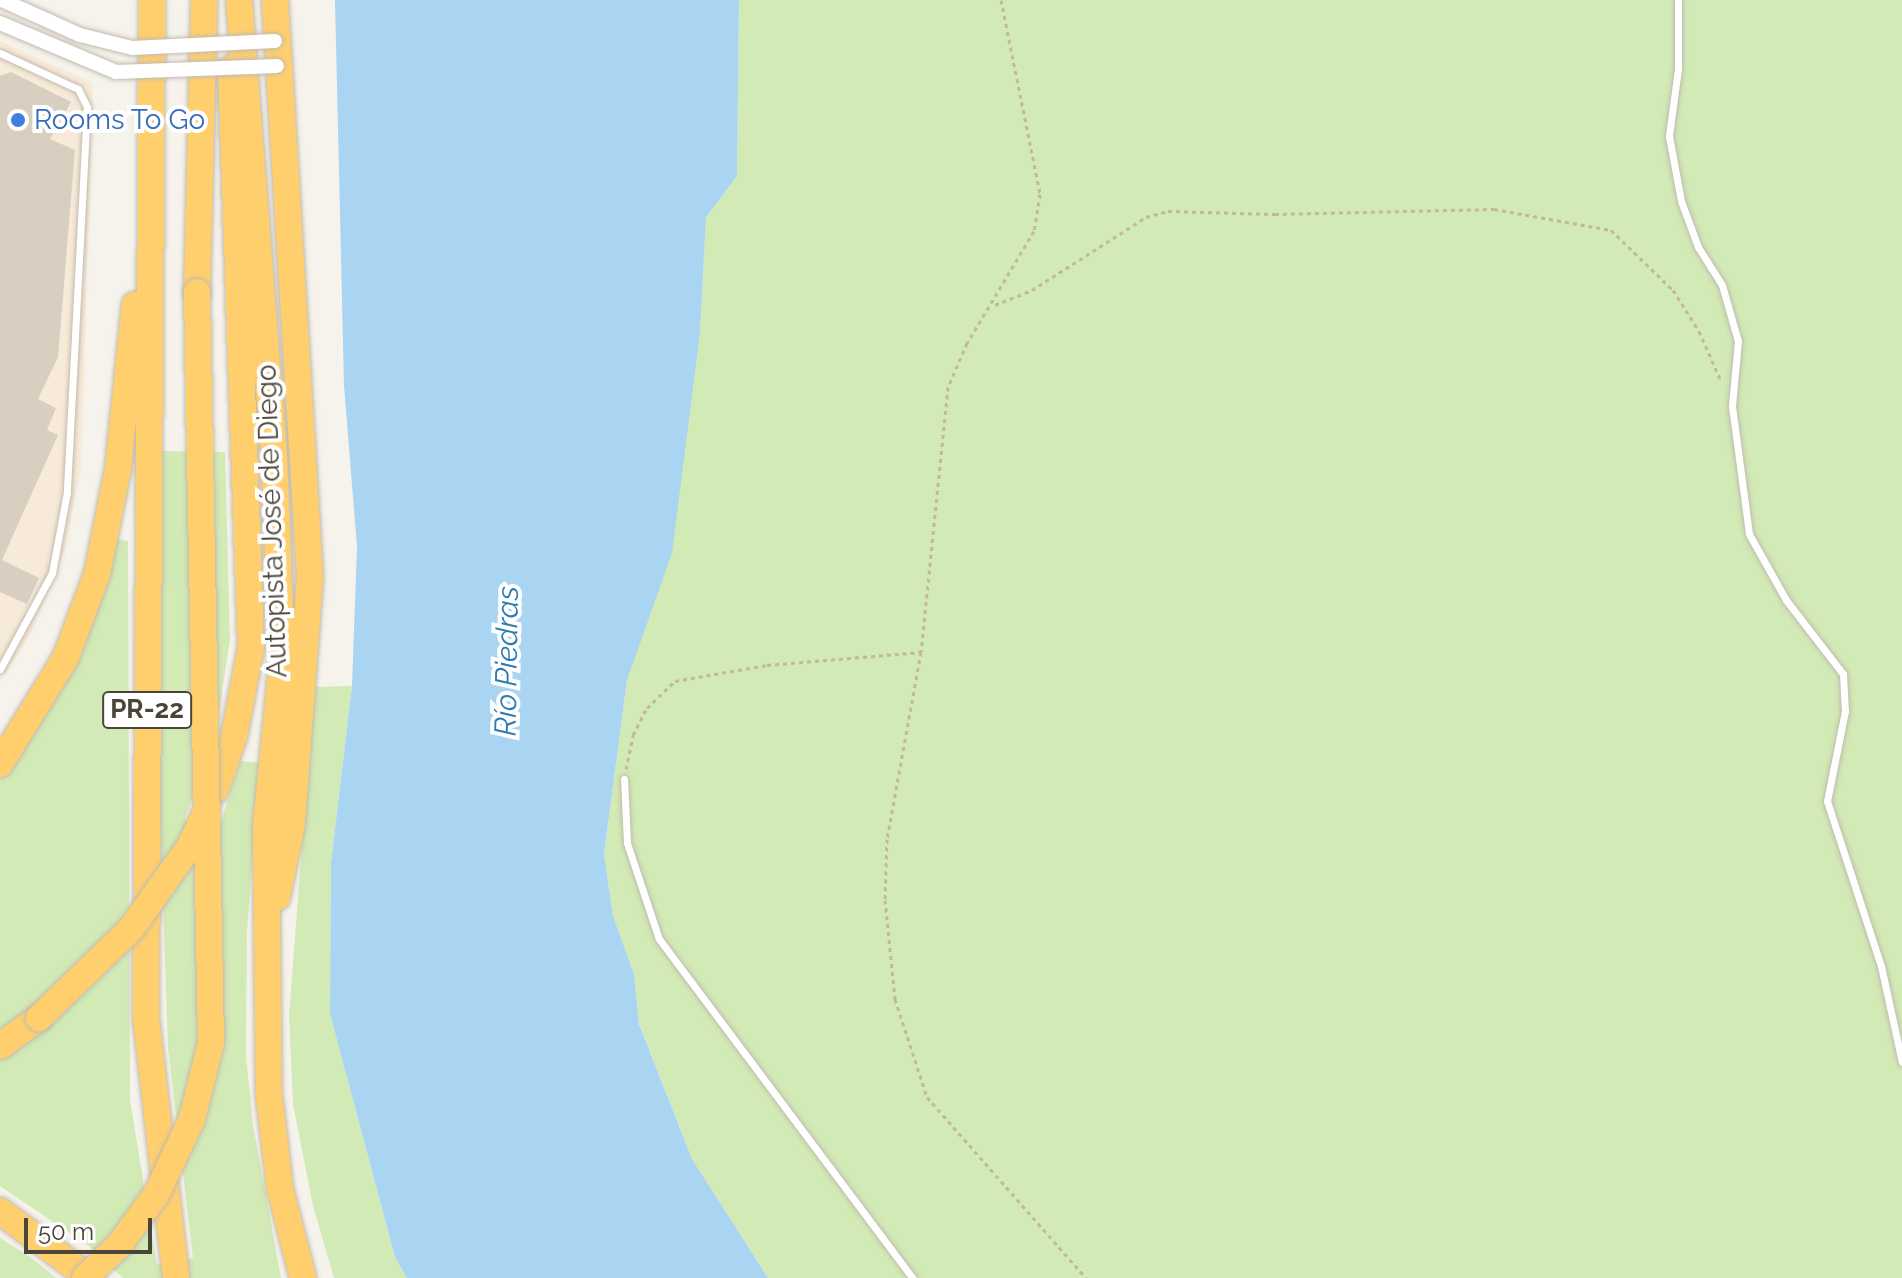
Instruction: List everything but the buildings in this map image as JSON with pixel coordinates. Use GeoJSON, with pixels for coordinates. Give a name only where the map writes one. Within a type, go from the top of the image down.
{"type":"FeatureCollection","features":[{"type":"Feature","properties":{"kind":"highway","name":"PR-22"},"geometry":{"type":"LineString","coordinates":[[152,0],[148,219],[146,1018],[176,1278]]}},
{"type":"Feature","properties":{"kind":"highway"},"geometry":{"type":"LineString","coordinates":[[0,1211],[87,1278],[120,1244],[157,1193],[192,1119],[211,1042],[197,292],[204,0]]}},
{"type":"Feature","properties":{"kind":"highway"},"geometry":{"type":"LineString","coordinates":[[0,1046],[39,1018],[131,929],[190,846],[215,791],[234,736],[251,648],[228,99],[237,0]]}},
{"type":"Feature","properties":{"kind":"highway","name":"Autopista José de Diego"},"geometry":{"type":"LineString","coordinates":[[237,0],[274,453],[282,663],[266,826],[269,1095],[280,1189],[303,1278]]}},
{"type":"Feature","properties":{"kind":"highway"},"geometry":{"type":"LineString","coordinates":[[266,952],[292,824],[309,592],[303,425],[276,54],[275,0]]}},
{"type":"Feature","properties":{"kind":"highway"},"geometry":{"type":"LineString","coordinates":[[0,764],[66,657],[97,574],[118,469],[125,374],[148,219]]}},
{"type":"Feature","properties":{"kind":"street"},"geometry":{"type":"LineString","coordinates":[[2,0],[80,35],[132,48],[276,54]]}},
{"type":"Feature","properties":{"kind":"street"},"geometry":{"type":"LineString","coordinates":[[0,23],[116,72],[276,54]]}},
{"type":"Feature","properties":{"kind":"lane"},"geometry":{"type":"LineString","coordinates":[[1678,0],[1678,69],[1669,136],[1681,201],[1698,247],[1722,285],[1738,341],[1732,406],[1756,553],[1843,674],[1845,711],[1827,801],[1881,966],[1902,1062]]}},
{"type":"Feature","properties":{"kind":"lane"},"geometry":{"type":"LineString","coordinates":[[0,53],[78,89],[87,107],[67,492],[52,573],[3,658],[0,669]]}},
{"type":"Feature","properties":{"kind":"lane"},"geometry":{"type":"LineString","coordinates":[[624,779],[627,843],[659,939],[780,1108],[913,1278]]}},
{"type":"Feature","properties":{"kind":"path"},"geometry":{"type":"LineString","coordinates":[[1001,0],[1040,194],[1034,231],[993,306],[967,343],[948,387],[921,652],[887,839],[889,952],[905,1040],[927,1097],[955,1134],[1086,1278]]}},
{"type":"Feature","properties":{"kind":"path"},"geometry":{"type":"LineString","coordinates":[[993,306],[1032,290],[1146,217],[1168,211],[1275,214],[1494,209],[1571,219],[1611,230],[1673,290],[1699,331],[1732,406]]}},
{"type":"Feature","properties":{"kind":"path"},"geometry":{"type":"LineString","coordinates":[[624,779],[633,735],[647,708],[675,681],[767,665],[921,652]]}},
{"type":"Feature","properties":{"kind":"shaded area"},"geometry":{"type":"Polygon","coordinates":[[[0,41],[93,83],[81,468],[65,550],[30,636],[0,681],[0,41]]]}},
{"type":"Feature","properties":{"kind":"green space"},"geometry":{"type":"Polygon","coordinates":[[[739,0],[1902,0],[1902,1278],[768,1278],[692,1159],[639,1023],[634,974],[613,916],[604,854],[627,680],[647,617],[700,332],[706,217],[737,176],[739,0]]]}},
{"type":"Feature","properties":{"kind":"green space"},"geometry":{"type":"Polygon","coordinates":[[[161,451],[225,452],[230,640],[216,730],[185,819],[217,835],[240,761],[260,763],[247,931],[246,1055],[253,1125],[281,1278],[123,1278],[89,1246],[0,1186],[0,778],[67,679],[94,621],[117,539],[128,541],[130,1100],[157,1265],[193,1258],[168,1048],[158,757],[161,451]]]}},
{"type":"Feature","properties":{"kind":"green space"},"geometry":{"type":"Polygon","coordinates":[[[352,686],[331,863],[330,1014],[395,1257],[407,1278],[334,1278],[313,1206],[293,1104],[289,1016],[314,687],[352,686]]]}},
{"type":"Feature","properties":{"kind":"green space"},"geometry":{"type":"Polygon","coordinates":[[[0,1238],[30,1257],[56,1278],[0,1278],[0,1238]]]}},
{"type":"Feature","properties":{"kind":"water","name":"Río Piedras"},"geometry":{"type":"Polygon","coordinates":[[[335,0],[739,0],[737,176],[706,217],[700,332],[672,553],[627,680],[604,854],[613,916],[634,974],[639,1024],[692,1159],[768,1278],[407,1278],[395,1257],[330,1014],[331,863],[352,686],[357,547],[344,385],[335,0]]]}},
{"type":"Feature","properties":{"kind":"place","name":"Rooms To Go"},"geometry":{"type":"Point","coordinates":[18,120]}}]}
